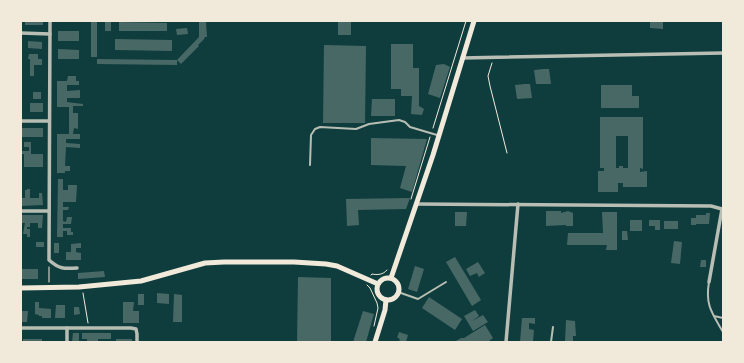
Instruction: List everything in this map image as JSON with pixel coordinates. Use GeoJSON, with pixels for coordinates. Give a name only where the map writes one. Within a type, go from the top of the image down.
{"type":"FeatureCollection","features":[{"type":"Feature","properties":{"kind":"main road"},"geometry":{"type":"LineString","coordinates":[[391,278],[439,136],[474,21]]}},
{"type":"Feature","properties":{"kind":"main road"},"geometry":{"type":"LineString","coordinates":[[21,288],[83,287],[141,281],[205,263],[224,262],[294,262],[326,264],[337,266],[378,284]]}},
{"type":"Feature","properties":{"kind":"main road"},"geometry":{"type":"LineString","coordinates":[[391,278],[398,285],[398,292],[394,297],[386,300],[378,294],[377,287],[382,279],[391,278]]}},
{"type":"Feature","properties":{"kind":"main road"},"geometry":{"type":"LineString","coordinates":[[375,342],[386,300]]}},
{"type":"Feature","properties":{"kind":"street"},"geometry":{"type":"LineString","coordinates":[[50,21],[49,260],[55,266],[63,269],[77,268]]}},
{"type":"Feature","properties":{"kind":"street"},"geometry":{"type":"LineString","coordinates":[[21,33],[50,34]]}},
{"type":"Feature","properties":{"kind":"street"},"geometry":{"type":"LineString","coordinates":[[462,58],[723,53]]}},
{"type":"Feature","properties":{"kind":"street"},"geometry":{"type":"LineString","coordinates":[[21,121],[49,121]]}},
{"type":"Feature","properties":{"kind":"street"},"geometry":{"type":"LineString","coordinates":[[417,204],[711,206],[722,209],[709,282]]}},
{"type":"Feature","properties":{"kind":"street"},"geometry":{"type":"LineString","coordinates":[[506,342],[518,204]]}},
{"type":"Feature","properties":{"kind":"street"},"geometry":{"type":"LineString","coordinates":[[21,211],[49,211]]}},
{"type":"Feature","properties":{"kind":"street"},"geometry":{"type":"LineString","coordinates":[[21,328],[136,329],[137,342]]}},
{"type":"Feature","properties":{"kind":"street"},"geometry":{"type":"LineString","coordinates":[[67,328],[67,342]]}},
{"type":"Feature","properties":{"kind":"lane"},"geometry":{"type":"LineString","coordinates":[[310,165],[311,134],[315,129],[320,127],[356,129],[369,124],[399,120],[406,122],[410,127],[439,136]]}},
{"type":"Feature","properties":{"kind":"lane"},"geometry":{"type":"LineString","coordinates":[[398,292],[418,299],[446,282]]}},
{"type":"Feature","properties":{"kind":"lane"},"geometry":{"type":"LineString","coordinates":[[709,282],[707,300],[723,332]]}},
{"type":"Feature","properties":{"kind":"lane"},"geometry":{"type":"LineString","coordinates":[[714,316],[723,318]]}},
{"type":"Feature","properties":{"kind":"lane"},"geometry":{"type":"LineString","coordinates":[[551,342],[553,327]]}},
{"type":"Feature","properties":{"kind":"path"},"geometry":{"type":"LineString","coordinates":[[410,202],[466,21]]}},
{"type":"Feature","properties":{"kind":"path"},"geometry":{"type":"LineString","coordinates":[[492,58],[488,76],[507,153]]}},
{"type":"Feature","properties":{"kind":"path"},"geometry":{"type":"LineString","coordinates":[[49,260],[49,288]]}},
{"type":"Feature","properties":{"kind":"path"},"geometry":{"type":"LineString","coordinates":[[372,274],[381,274],[388,269]]}},
{"type":"Feature","properties":{"kind":"path"},"geometry":{"type":"LineString","coordinates":[[366,286],[370,288],[378,308],[373,328]]}},
{"type":"Feature","properties":{"kind":"path"},"geometry":{"type":"LineString","coordinates":[[83,287],[89,328]]}},
{"type":"Feature","properties":{"kind":"building"},"geometry":{"type":"Polygon","coordinates":[[[25,21],[43,21],[43,25],[25,25],[25,21]]]}},
{"type":"Feature","properties":{"kind":"building"},"geometry":{"type":"Polygon","coordinates":[[[91,21],[97,21],[97,57],[91,57],[91,21]]]}},
{"type":"Feature","properties":{"kind":"building"},"geometry":{"type":"Polygon","coordinates":[[[338,21],[351,21],[351,35],[338,35],[338,21]]]}},
{"type":"Feature","properties":{"kind":"building"},"geometry":{"type":"Polygon","coordinates":[[[650,21],[663,21],[663,29],[650,28],[650,21]]]}},
{"type":"Feature","properties":{"kind":"building"},"geometry":{"type":"Polygon","coordinates":[[[105,22],[111,22],[111,31],[105,31],[105,22]]]}},
{"type":"Feature","properties":{"kind":"building"},"geometry":{"type":"Polygon","coordinates":[[[119,22],[167,23],[167,31],[119,31],[119,22]]]}},
{"type":"Feature","properties":{"kind":"building"},"geometry":{"type":"Polygon","coordinates":[[[199,22],[206,22],[207,37],[204,37],[205,38],[198,45],[199,46],[181,64],[177,60],[199,37],[199,22]]]}},
{"type":"Feature","properties":{"kind":"building"},"geometry":{"type":"Polygon","coordinates":[[[187,28],[188,34],[177,35],[176,29],[187,28]]]}},
{"type":"Feature","properties":{"kind":"building"},"geometry":{"type":"Polygon","coordinates":[[[58,31],[79,31],[79,41],[58,41],[58,31]]]}},
{"type":"Feature","properties":{"kind":"building"},"geometry":{"type":"Polygon","coordinates":[[[115,39],[172,40],[172,51],[115,50],[115,39]]]}},
{"type":"Feature","properties":{"kind":"building"},"geometry":{"type":"Polygon","coordinates":[[[28,41],[42,42],[42,49],[28,48],[28,41]]]}},
{"type":"Feature","properties":{"kind":"building"},"geometry":{"type":"Polygon","coordinates":[[[391,44],[413,44],[413,68],[419,68],[419,106],[424,109],[422,115],[411,114],[412,96],[401,96],[401,89],[391,89],[391,44]]]}},
{"type":"Feature","properties":{"kind":"building"},"geometry":{"type":"Polygon","coordinates":[[[324,45],[366,46],[365,123],[323,123],[324,45]]]}},
{"type":"Feature","properties":{"kind":"building"},"geometry":{"type":"Polygon","coordinates":[[[58,49],[79,50],[79,59],[58,59],[58,49]]]}},
{"type":"Feature","properties":{"kind":"building"},"geometry":{"type":"Polygon","coordinates":[[[29,54],[38,54],[38,59],[42,59],[42,65],[34,65],[34,76],[30,76],[30,59],[28,59],[29,54]]]}},
{"type":"Feature","properties":{"kind":"building"},"geometry":{"type":"Polygon","coordinates":[[[97,59],[177,60],[177,65],[97,64],[97,59]]]}},
{"type":"Feature","properties":{"kind":"building"},"geometry":{"type":"Polygon","coordinates":[[[444,64],[450,67],[440,98],[428,94],[436,65],[444,64]]]}},
{"type":"Feature","properties":{"kind":"building"},"geometry":{"type":"Polygon","coordinates":[[[549,69],[551,84],[536,84],[534,70],[549,69]]]}},
{"type":"Feature","properties":{"kind":"building"},"geometry":{"type":"Polygon","coordinates":[[[68,76],[76,76],[76,81],[79,81],[79,85],[67,85],[67,91],[80,90],[80,98],[67,98],[67,102],[83,104],[83,106],[73,106],[73,113],[78,113],[78,129],[74,128],[73,134],[80,134],[80,139],[66,139],[66,143],[80,144],[80,148],[66,147],[65,166],[70,166],[70,171],[65,171],[65,173],[57,173],[57,134],[69,134],[69,107],[57,107],[57,81],[67,81],[68,76]]]}},
{"type":"Feature","properties":{"kind":"building"},"geometry":{"type":"Polygon","coordinates":[[[530,84],[532,98],[517,99],[515,85],[530,84]]]}},
{"type":"Feature","properties":{"kind":"building"},"geometry":{"type":"Polygon","coordinates":[[[601,85],[632,85],[632,96],[639,96],[639,108],[601,108],[601,85]]]}},
{"type":"Feature","properties":{"kind":"building"},"geometry":{"type":"Polygon","coordinates":[[[33,92],[41,92],[41,99],[33,99],[33,92]]]}},
{"type":"Feature","properties":{"kind":"building"},"geometry":{"type":"Polygon","coordinates":[[[372,99],[395,99],[395,116],[371,116],[372,99]]]}},
{"type":"Feature","properties":{"kind":"building"},"geometry":{"type":"Polygon","coordinates":[[[30,103],[43,103],[43,112],[30,112],[30,103]]]}},
{"type":"Feature","properties":{"kind":"building"},"geometry":{"type":"Polygon","coordinates":[[[600,117],[643,117],[643,169],[640,168],[640,172],[647,171],[647,187],[623,187],[623,183],[618,183],[618,192],[598,192],[598,171],[604,171],[604,168],[600,168],[600,117]],[[616,136],[616,168],[623,166],[623,168],[628,168],[628,136],[616,136]]]}},
{"type":"Feature","properties":{"kind":"building"},"geometry":{"type":"Polygon","coordinates":[[[21,128],[43,128],[43,137],[21,137],[21,128]]]}},
{"type":"Feature","properties":{"kind":"building"},"geometry":{"type":"Polygon","coordinates":[[[371,138],[427,139],[412,192],[400,188],[406,166],[371,165],[371,138]]]}},
{"type":"Feature","properties":{"kind":"building"},"geometry":{"type":"Polygon","coordinates":[[[24,142],[31,142],[31,154],[43,154],[43,167],[24,167],[24,154],[21,154],[21,151],[29,151],[29,147],[24,147],[24,142]]]}},
{"type":"Feature","properties":{"kind":"building"},"geometry":{"type":"Polygon","coordinates":[[[58,179],[63,179],[63,190],[68,190],[68,185],[77,185],[76,202],[63,202],[63,207],[69,207],[68,210],[63,210],[63,221],[66,222],[67,217],[72,217],[71,224],[63,224],[63,228],[71,228],[73,235],[67,235],[67,231],[63,231],[63,237],[57,237],[58,179]]]}},
{"type":"Feature","properties":{"kind":"building"},"geometry":{"type":"Polygon","coordinates":[[[30,189],[30,198],[39,198],[39,193],[42,193],[43,205],[21,206],[21,198],[25,198],[25,190],[30,189]]]}},
{"type":"Feature","properties":{"kind":"building"},"geometry":{"type":"Polygon","coordinates":[[[410,198],[406,209],[358,210],[359,225],[347,226],[346,199],[410,198]]]}},
{"type":"Feature","properties":{"kind":"building"},"geometry":{"type":"Polygon","coordinates":[[[546,211],[561,211],[561,213],[568,211],[573,213],[573,226],[546,226],[546,211]]]}},
{"type":"Feature","properties":{"kind":"building"},"geometry":{"type":"Polygon","coordinates":[[[455,212],[467,212],[466,226],[455,226],[455,212]]]}},
{"type":"Feature","properties":{"kind":"building"},"geometry":{"type":"Polygon","coordinates":[[[602,212],[617,212],[617,250],[606,250],[607,245],[567,245],[568,233],[603,233],[602,212]]]}},
{"type":"Feature","properties":{"kind":"building"},"geometry":{"type":"Polygon","coordinates":[[[706,213],[710,213],[709,224],[691,225],[691,218],[696,218],[696,215],[706,215],[706,213]]]}},
{"type":"Feature","properties":{"kind":"building"},"geometry":{"type":"Polygon","coordinates":[[[21,215],[43,215],[42,228],[38,228],[38,223],[30,223],[30,227],[27,227],[27,229],[30,229],[30,237],[27,237],[27,234],[23,234],[25,223],[21,223],[21,215]]]}},
{"type":"Feature","properties":{"kind":"building"},"geometry":{"type":"Polygon","coordinates":[[[630,220],[642,220],[642,231],[630,231],[630,220]]]}},
{"type":"Feature","properties":{"kind":"building"},"geometry":{"type":"Polygon","coordinates":[[[649,220],[660,220],[660,230],[655,230],[655,226],[649,226],[649,220]]]}},
{"type":"Feature","properties":{"kind":"building"},"geometry":{"type":"Polygon","coordinates":[[[664,221],[678,221],[678,229],[664,229],[664,221]]]}},
{"type":"Feature","properties":{"kind":"building"},"geometry":{"type":"Polygon","coordinates":[[[622,231],[627,231],[628,240],[622,240],[622,231]]]}},
{"type":"Feature","properties":{"kind":"building"},"geometry":{"type":"Polygon","coordinates":[[[674,241],[682,242],[680,264],[671,263],[674,241]]]}},
{"type":"Feature","properties":{"kind":"building"},"geometry":{"type":"Polygon","coordinates":[[[36,242],[44,242],[44,247],[36,247],[36,242]]]}},
{"type":"Feature","properties":{"kind":"building"},"geometry":{"type":"Polygon","coordinates":[[[54,243],[59,243],[59,253],[54,253],[54,243]]]}},
{"type":"Feature","properties":{"kind":"building"},"geometry":{"type":"Polygon","coordinates":[[[81,243],[81,248],[76,248],[76,252],[81,253],[81,260],[66,260],[66,252],[71,252],[71,244],[81,243]]]}},
{"type":"Feature","properties":{"kind":"building"},"geometry":{"type":"Polygon","coordinates":[[[455,257],[481,300],[472,306],[446,262],[455,257]]]}},
{"type":"Feature","properties":{"kind":"building"},"geometry":{"type":"Polygon","coordinates":[[[701,260],[706,260],[706,267],[700,267],[701,260]]]}},
{"type":"Feature","properties":{"kind":"building"},"geometry":{"type":"Polygon","coordinates":[[[478,262],[485,273],[479,277],[477,273],[470,276],[466,269],[478,262]]]}},
{"type":"Feature","properties":{"kind":"building"},"geometry":{"type":"Polygon","coordinates":[[[415,266],[424,269],[417,292],[408,289],[415,266]]]}},
{"type":"Feature","properties":{"kind":"building"},"geometry":{"type":"Polygon","coordinates":[[[21,269],[38,269],[38,279],[21,279],[21,269]]]}},
{"type":"Feature","properties":{"kind":"building"},"geometry":{"type":"Polygon","coordinates":[[[104,271],[105,277],[78,279],[78,273],[104,271]]]}},
{"type":"Feature","properties":{"kind":"building"},"geometry":{"type":"Polygon","coordinates":[[[298,277],[331,278],[331,342],[297,342],[298,277]]]}},
{"type":"Feature","properties":{"kind":"building"},"geometry":{"type":"Polygon","coordinates":[[[157,293],[169,294],[169,304],[157,303],[157,293]]]}},
{"type":"Feature","properties":{"kind":"building"},"geometry":{"type":"Polygon","coordinates":[[[138,294],[144,294],[144,305],[138,305],[138,294]]]}},
{"type":"Feature","properties":{"kind":"building"},"geometry":{"type":"Polygon","coordinates":[[[174,294],[182,295],[182,322],[173,322],[174,294]]]}},
{"type":"Feature","properties":{"kind":"building"},"geometry":{"type":"Polygon","coordinates":[[[429,297],[462,319],[455,330],[422,308],[429,297]]]}},
{"type":"Feature","properties":{"kind":"building"},"geometry":{"type":"Polygon","coordinates":[[[35,302],[39,302],[39,308],[51,309],[51,318],[42,318],[42,316],[35,314],[35,302]]]}},
{"type":"Feature","properties":{"kind":"building"},"geometry":{"type":"Polygon","coordinates":[[[123,302],[134,302],[133,311],[139,311],[139,323],[123,323],[123,302]]]}},
{"type":"Feature","properties":{"kind":"building"},"geometry":{"type":"Polygon","coordinates":[[[56,305],[65,305],[65,318],[55,318],[56,305]]]}},
{"type":"Feature","properties":{"kind":"building"},"geometry":{"type":"Polygon","coordinates":[[[74,307],[79,307],[80,314],[74,315],[74,307]]]}},
{"type":"Feature","properties":{"kind":"building"},"geometry":{"type":"Polygon","coordinates":[[[475,310],[479,316],[472,321],[483,315],[488,322],[473,331],[464,316],[475,310]]]}},
{"type":"Feature","properties":{"kind":"building"},"geometry":{"type":"Polygon","coordinates":[[[21,311],[28,311],[27,322],[21,322],[21,311]]]}},
{"type":"Feature","properties":{"kind":"building"},"geometry":{"type":"Polygon","coordinates":[[[363,311],[374,314],[366,342],[353,342],[363,311]]]}},
{"type":"Feature","properties":{"kind":"building"},"geometry":{"type":"Polygon","coordinates":[[[522,318],[535,318],[535,324],[529,323],[529,329],[534,330],[533,342],[520,342],[522,318]]]}},
{"type":"Feature","properties":{"kind":"building"},"geometry":{"type":"Polygon","coordinates":[[[566,320],[575,321],[576,336],[573,336],[573,342],[565,342],[566,320]]]}},
{"type":"Feature","properties":{"kind":"building"},"geometry":{"type":"Polygon","coordinates":[[[485,325],[493,338],[489,342],[454,342],[464,338],[485,325]]]}},
{"type":"Feature","properties":{"kind":"building"},"geometry":{"type":"Polygon","coordinates":[[[399,332],[408,335],[406,342],[400,342],[399,338],[397,338],[399,332]]]}},
{"type":"Feature","properties":{"kind":"building"},"geometry":{"type":"Polygon","coordinates":[[[73,333],[79,333],[79,342],[72,342],[73,333]]]}},
{"type":"Feature","properties":{"kind":"building"},"geometry":{"type":"Polygon","coordinates":[[[82,333],[111,333],[111,339],[98,339],[98,342],[87,342],[87,339],[82,339],[82,333]]]}},
{"type":"Feature","properties":{"kind":"building"},"geometry":{"type":"Polygon","coordinates":[[[23,339],[42,339],[42,342],[23,342],[23,339]]]}},
{"type":"Feature","properties":{"kind":"building"},"geometry":{"type":"Polygon","coordinates":[[[116,339],[132,339],[132,342],[116,342],[116,339]]]}}]}
